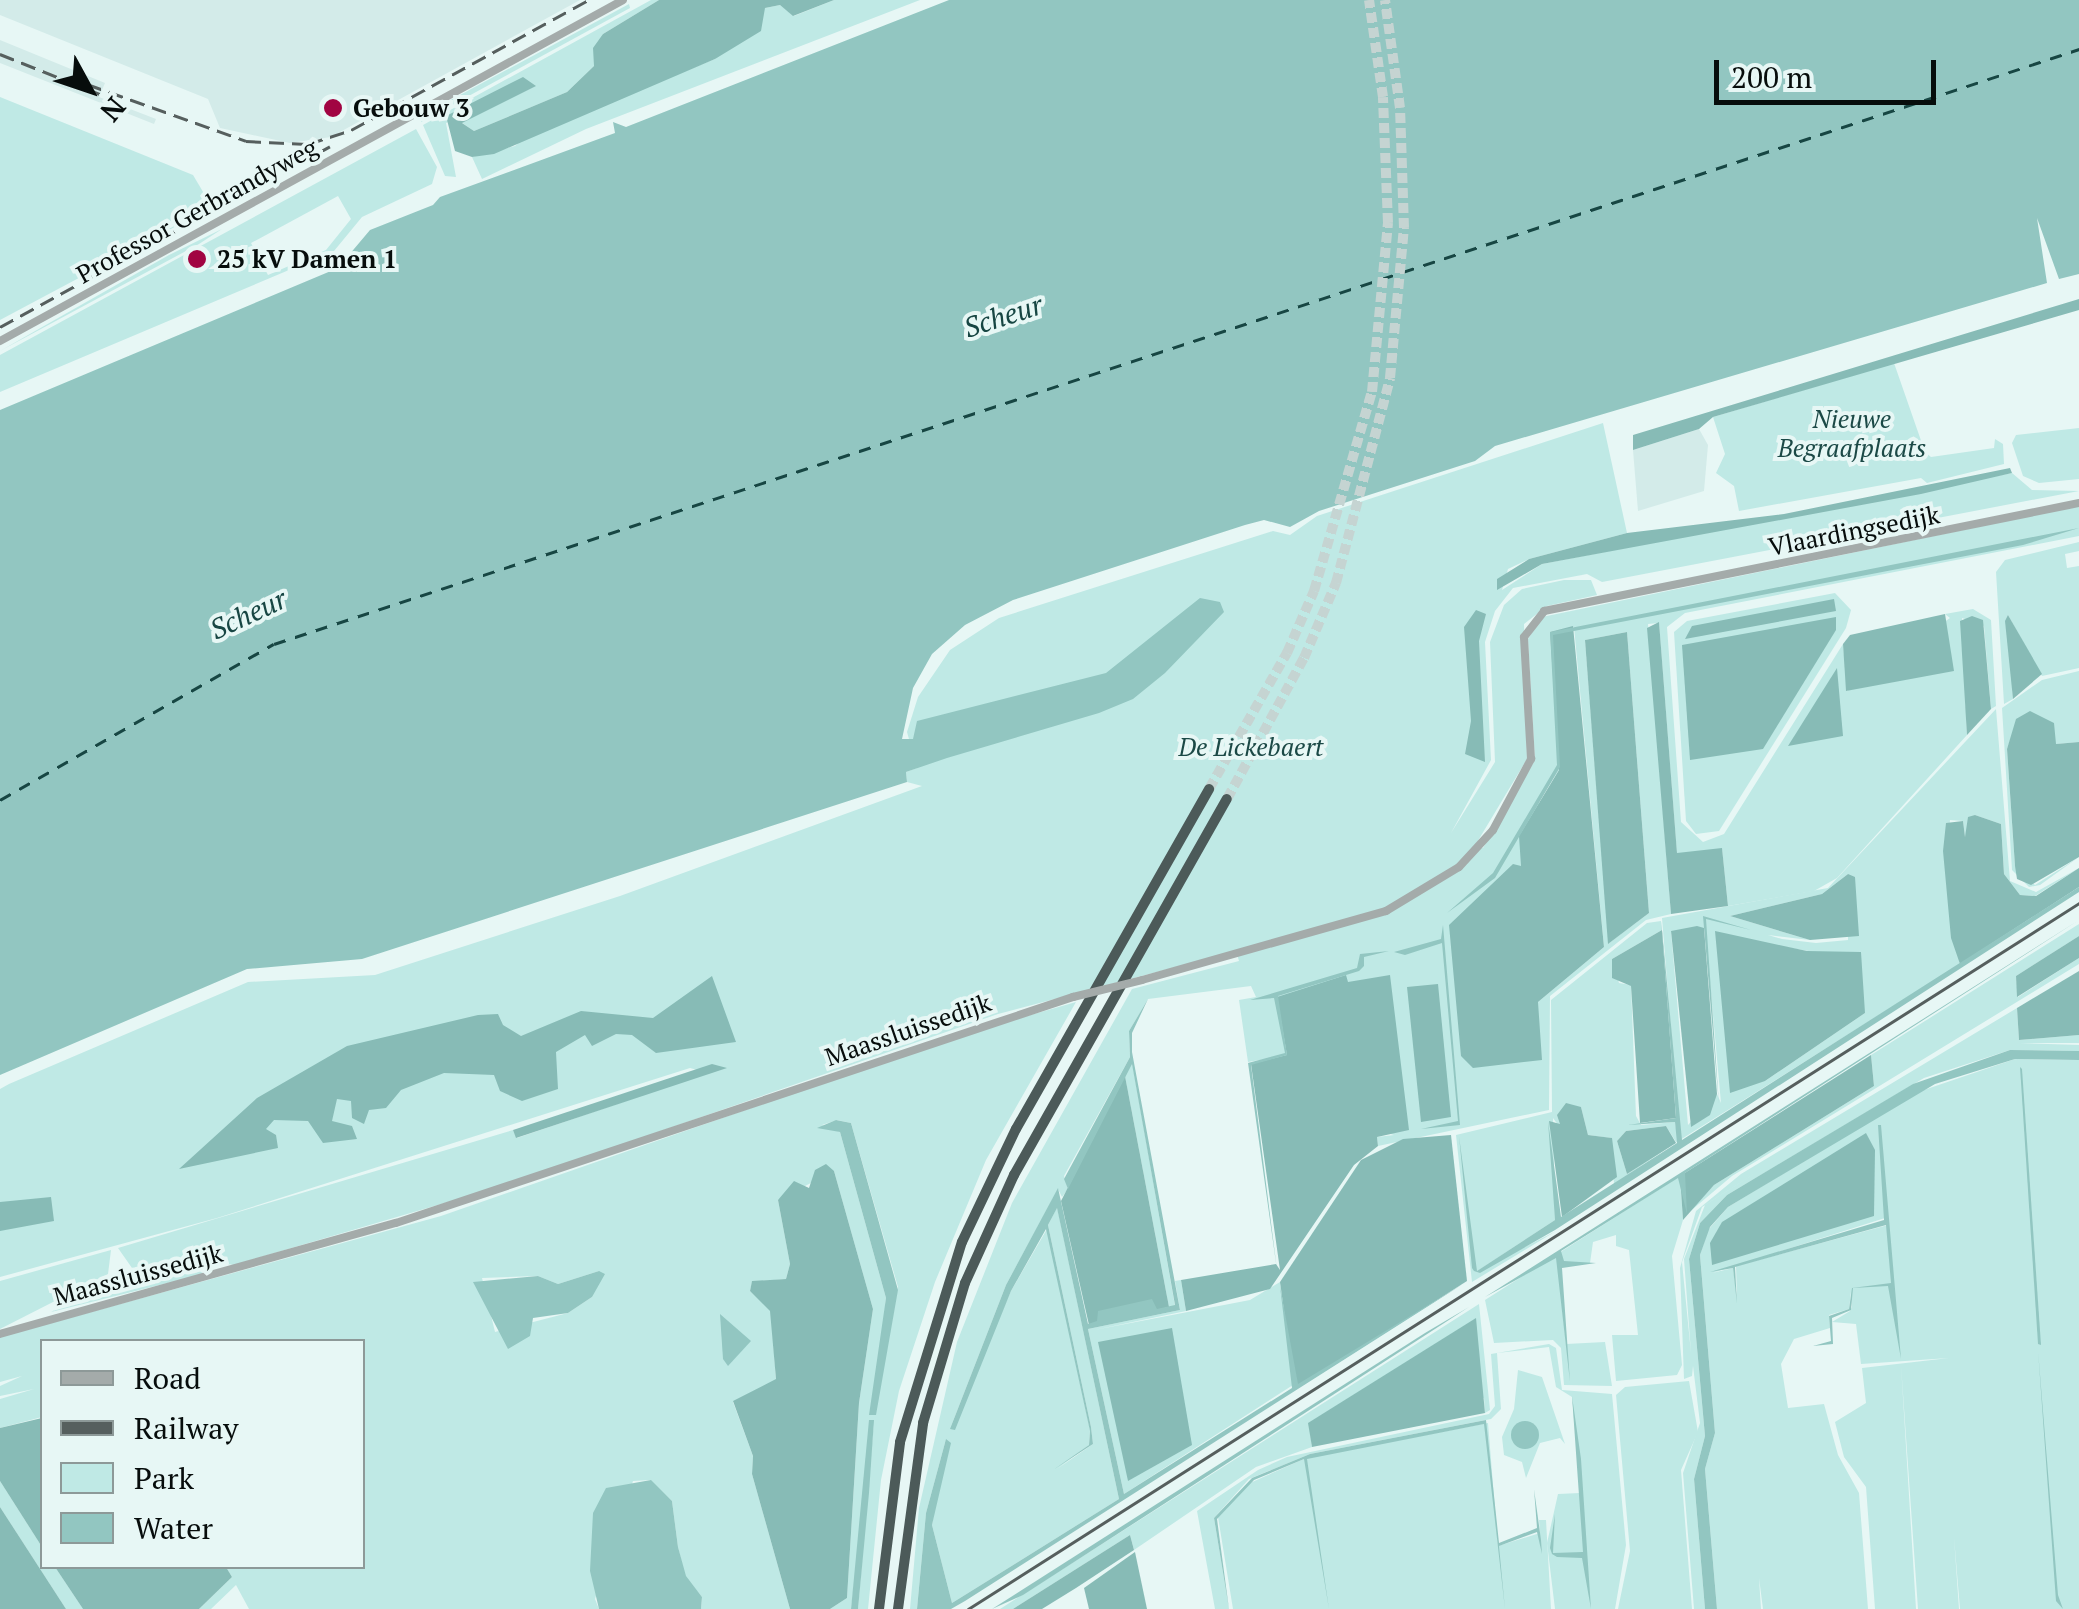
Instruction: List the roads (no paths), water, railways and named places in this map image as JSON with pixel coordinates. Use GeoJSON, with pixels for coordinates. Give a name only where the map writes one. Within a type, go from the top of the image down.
{"type":"FeatureCollection","features":[{"type":"Feature","properties":{"kind":"highway"},"geometry":{"type":"LineString","coordinates":[[879,1609],[900,1442],[962,1242],[1016,1129],[1210,789]]}},
{"type":"Feature","properties":{"kind":"highway"},"geometry":{"type":"LineString","coordinates":[[898,1609],[923,1423],[965,1283],[1014,1175],[1227,799]]}},
{"type":"Feature","properties":{"kind":"street","name":"Professor Gerbrandyweg"},"geometry":{"type":"LineString","coordinates":[[0,341],[623,0]]}},
{"type":"Feature","properties":{"kind":"street","name":"Vlaardingsedijk"},"geometry":{"type":"LineString","coordinates":[[1635,592],[1962,531],[2079,502]]}},
{"type":"Feature","properties":{"kind":"street","name":"Maassluissedijk"},"geometry":{"type":"LineString","coordinates":[[0,1334],[396,1222],[1074,998],[1386,911],[1459,867],[1493,830],[1531,759],[1524,650],[1530,622],[1560,605],[1635,592]]}},
{"type":"Feature","properties":{"kind":"water","name":"Scheur"},"geometry":{"type":"Polygon","coordinates":[[[949,0],[2079,0],[2079,274],[2059,279],[2037,218],[2047,283],[1495,446],[1475,461],[1319,511],[1290,527],[1264,520],[1245,525],[1013,600],[965,625],[932,654],[913,688],[902,739],[913,739],[917,721],[1106,673],[1200,598],[1220,602],[1224,612],[1165,673],[1133,699],[1099,713],[947,758],[906,772],[907,782],[362,959],[247,969],[0,1075],[0,410],[338,268],[370,230],[433,205],[440,197],[615,133],[613,122],[626,127],[949,0]]]}},
{"type":"Feature","properties":{"kind":"water"},"geometry":{"type":"Polygon","coordinates":[[[2079,528],[2023,545],[1553,635],[1560,767],[1495,878],[1447,913],[1493,873],[1557,765],[1550,632],[2079,528]]]}},
{"type":"Feature","properties":{"kind":"water"},"geometry":{"type":"Polygon","coordinates":[[[2079,887],[2079,892],[1555,1230],[1480,1273],[1472,1268],[1459,1136],[1477,1271],[1555,1220],[1548,1121],[1561,1217],[1677,1143],[1675,1122],[1628,1125],[1676,1118],[1661,920],[1682,1140],[2079,887]]]}},
{"type":"Feature","properties":{"kind":"water"},"geometry":{"type":"Polygon","coordinates":[[[1703,916],[1751,930],[1706,919],[1719,1105],[1703,916]]]}},
{"type":"Feature","properties":{"kind":"water"},"geometry":{"type":"Polygon","coordinates":[[[2079,920],[1685,1173],[1687,1214],[1678,1178],[1561,1251],[1564,1261],[1596,1263],[1562,1268],[1570,1382],[1556,1258],[1485,1297],[2079,920]]]}},
{"type":"Feature","properties":{"kind":"water"},"geometry":{"type":"Polygon","coordinates":[[[1443,925],[1460,1125],[1421,1129],[1458,1121],[1442,943],[1405,955],[1394,952],[1441,939],[1443,925]]]}},
{"type":"Feature","properties":{"kind":"water"},"geometry":{"type":"Polygon","coordinates":[[[1389,951],[1364,957],[1364,966],[1359,971],[1278,996],[1287,1055],[1251,1065],[1277,1270],[1248,1063],[1285,1053],[1274,998],[1250,1000],[1357,968],[1360,954],[1389,951]]]}},
{"type":"Feature","properties":{"kind":"water"},"geometry":{"type":"Polygon","coordinates":[[[1148,999],[1132,1033],[1132,1052],[1180,1310],[1088,1329],[1124,1494],[1292,1388],[1280,1286],[1298,1384],[1463,1284],[965,1601],[951,1609],[917,1609],[926,1513],[946,1439],[951,1443],[932,1525],[952,1603],[1119,1499],[1057,1208],[1048,1225],[1093,1444],[1053,1470],[1089,1445],[1090,1431],[1046,1229],[1011,1291],[955,1430],[950,1429],[1006,1285],[1058,1188],[1088,1324],[1097,1321],[1098,1311],[1152,1299],[1157,1309],[1175,1305],[1132,1064],[1068,1189],[1064,1179],[1130,1057],[1129,1031],[1148,999]]]}},
{"type":"Feature","properties":{"kind":"water"},"geometry":{"type":"Polygon","coordinates":[[[2010,1050],[2079,1051],[2079,1060],[2015,1059],[1935,1084],[1728,1207],[1710,1227],[1700,1255],[1715,1433],[1705,1469],[1717,1609],[1705,1609],[1694,1479],[1705,1436],[1689,1259],[1700,1223],[1727,1195],[1913,1084],[2010,1050]]]}},
{"type":"Feature","properties":{"kind":"water"},"geometry":{"type":"Polygon","coordinates":[[[2022,1069],[2041,1345],[2038,1344],[2022,1069]]]}},
{"type":"Feature","properties":{"kind":"water"},"geometry":{"type":"Polygon","coordinates":[[[836,1120],[851,1123],[898,1290],[876,1415],[869,1415],[886,1298],[840,1132],[817,1128],[836,1120]]]}},
{"type":"Feature","properties":{"kind":"water"},"geometry":{"type":"Polygon","coordinates":[[[1878,1125],[1901,1359],[1888,1286],[1853,1288],[1851,1310],[1832,1318],[1833,1344],[1813,1346],[1831,1341],[1829,1316],[1849,1309],[1852,1288],[1891,1283],[1886,1225],[1735,1267],[1737,1304],[1733,1268],[1710,1272],[1884,1220],[1878,1125]]]}},
{"type":"Feature","properties":{"kind":"water"},"geometry":{"type":"Polygon","coordinates":[[[599,1271],[605,1274],[592,1297],[568,1313],[533,1318],[530,1336],[508,1349],[473,1282],[538,1276],[558,1284],[599,1271]]]}},
{"type":"Feature","properties":{"kind":"water"},"geometry":{"type":"Polygon","coordinates":[[[1469,1307],[1023,1595],[992,1609],[1425,1333],[1469,1307]]]}},
{"type":"Feature","properties":{"kind":"water"},"geometry":{"type":"Polygon","coordinates":[[[720,1314],[751,1341],[728,1366],[723,1359],[720,1314]]]}},
{"type":"Feature","properties":{"kind":"water"},"geometry":{"type":"Polygon","coordinates":[[[2038,1350],[2058,1595],[2063,1609],[2056,1601],[2038,1350]]]}},
{"type":"Feature","properties":{"kind":"water"},"geometry":{"type":"Polygon","coordinates":[[[1572,1396],[1581,1459],[1591,1609],[1582,1558],[1557,1557],[1552,1554],[1550,1548],[1555,1514],[1553,1553],[1583,1552],[1572,1396]]]}},
{"type":"Feature","properties":{"kind":"water"},"geometry":{"type":"Polygon","coordinates":[[[869,1420],[874,1420],[858,1609],[851,1609],[869,1420]]]}},
{"type":"Feature","properties":{"kind":"water"},"geometry":{"type":"Polygon","coordinates":[[[1486,1420],[1499,1543],[1537,1528],[1534,1489],[1541,1540],[1542,1554],[1537,1532],[1499,1546],[1505,1609],[1484,1424],[1307,1459],[1329,1609],[1304,1459],[1254,1480],[1217,1519],[1229,1609],[1214,1518],[1252,1478],[1310,1454],[1486,1420]]]}},
{"type":"Feature","properties":{"kind":"water"},"geometry":{"type":"Polygon","coordinates":[[[1525,1421],[1535,1425],[1539,1435],[1535,1445],[1525,1449],[1515,1445],[1511,1435],[1515,1425],[1525,1421]]]}},
{"type":"Feature","properties":{"kind":"water"},"geometry":{"type":"Polygon","coordinates":[[[651,1480],[672,1501],[678,1547],[686,1576],[702,1597],[701,1609],[599,1609],[590,1571],[593,1513],[606,1488],[651,1480]]]}},
{"type":"Feature","properties":{"kind":"tunnel"},"geometry":{"type":"LineString","coordinates":[[1209,789],[1287,653],[1314,591],[1372,392],[1388,223],[1383,97],[1369,0]]}},
{"type":"Feature","properties":{"kind":"tunnel"},"geometry":{"type":"LineString","coordinates":[[1227,799],[1304,658],[1336,583],[1390,378],[1404,228],[1400,108],[1385,0]]}},
{"type":"Feature","properties":{"kind":"tram line"},"geometry":{"type":"LineString","coordinates":[[968,1609],[2079,903]]}},
{"type":"Feature","properties":{"kind":"railway"},"geometry":{"type":"LineString","coordinates":[[87,84],[246,141],[308,144],[351,130],[588,0]]}},
{"type":"Feature","properties":{"kind":"railway"},"geometry":{"type":"LineString","coordinates":[[0,54],[100,94]]}},
{"type":"Feature","properties":{"kind":"railway"},"geometry":{"type":"LineString","coordinates":[[0,327],[330,146]]}},
{"type":"Feature","properties":{"kind":"place","name":"Gebouw 3"},"geometry":{"type":"Point","coordinates":[333,108]}},
{"type":"Feature","properties":{"kind":"place","name":"25 kV Damen 1"},"geometry":{"type":"Point","coordinates":[197,259]}},
{"type":"Feature","properties":{"kind":"park label","name":"Nieuwe Begraafplaats"},"geometry":{"type":"Point","coordinates":[1852,434]}},
{"type":"Feature","properties":{"kind":"park label","name":"De Lickebaert"},"geometry":{"type":"Point","coordinates":[1251,747]}}]}
